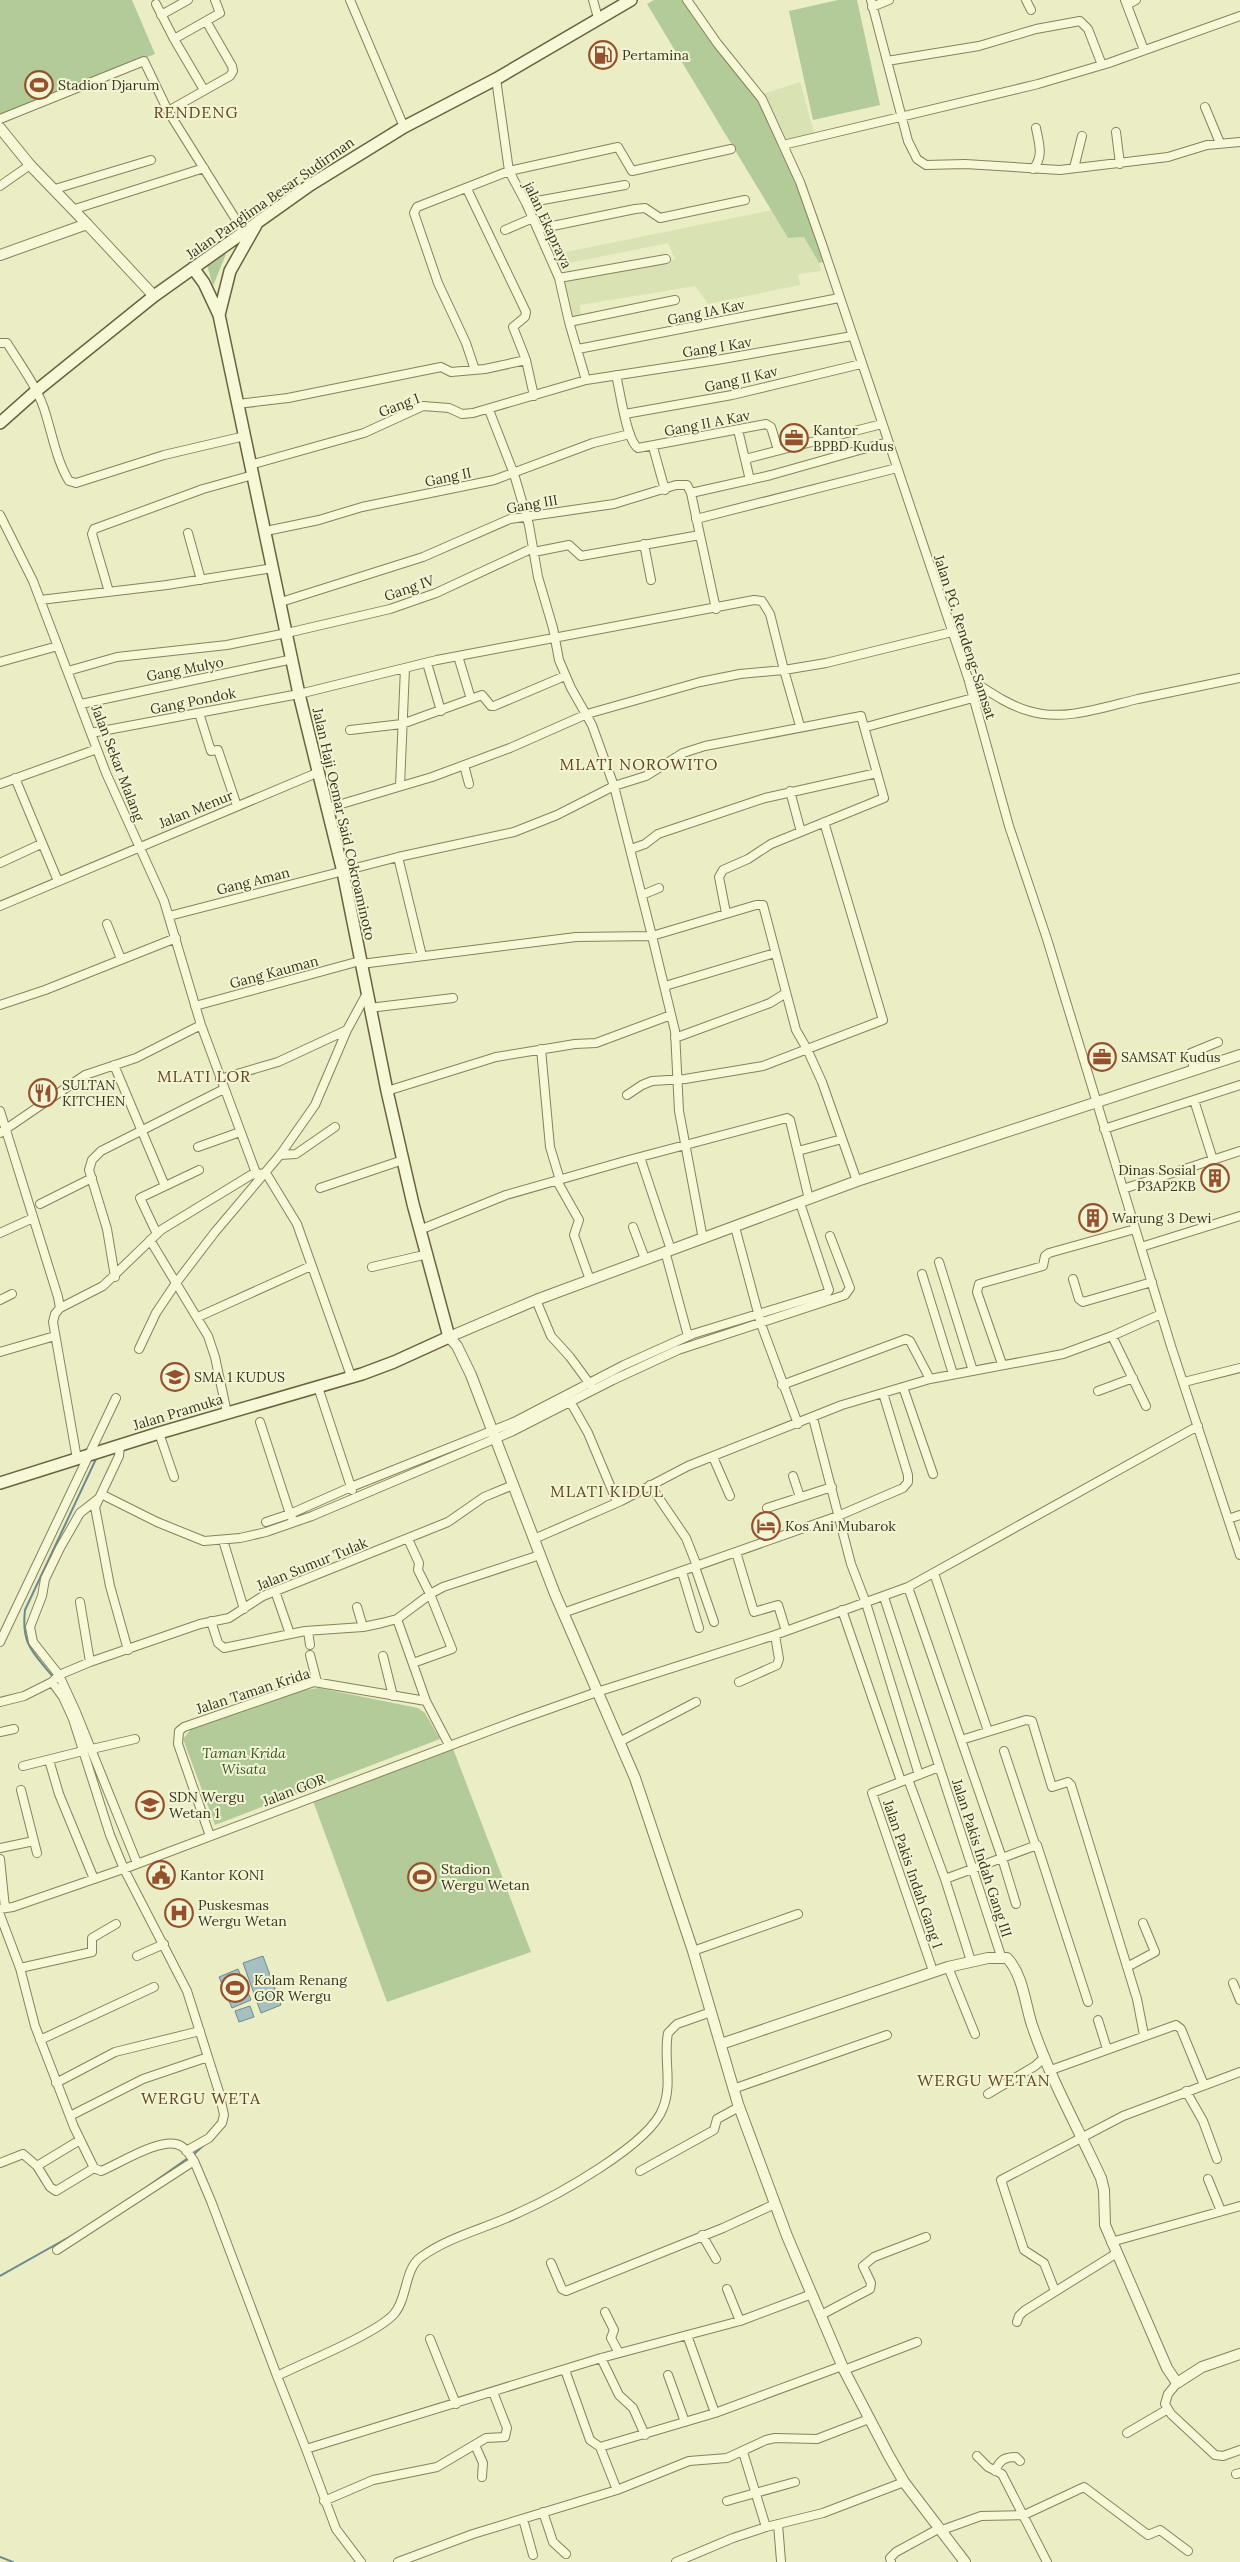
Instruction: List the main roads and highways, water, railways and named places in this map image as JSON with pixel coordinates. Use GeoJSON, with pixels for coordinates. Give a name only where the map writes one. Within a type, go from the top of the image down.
{"type":"FeatureCollection","features":[{"type":"Feature","properties":{"kind":"main road","name":"Jalan Panglima Besar Sudirman"},"geometry":{"type":"LineString","coordinates":[[0,423],[36,391],[154,296],[260,219],[343,163],[404,127],[496,79],[631,0]]}},
{"type":"Feature","properties":{"kind":"main road"},"geometry":{"type":"LineString","coordinates":[[218,316],[230,271],[260,219]]}},
{"type":"Feature","properties":{"kind":"main road","name":"Jalan Haji Oemar Said Cokroaminoto"},"geometry":{"type":"LineString","coordinates":[[193,268],[204,284],[218,316],[266,531],[299,694],[343,872],[366,995],[387,1091],[448,1333]]}},
{"type":"Feature","properties":{"kind":"main road","name":"Jalan Pramuka"},"geometry":{"type":"LineString","coordinates":[[0,1483],[80,1464],[88,1456],[120,1445],[318,1387],[394,1362],[448,1333]]}},
{"type":"Feature","properties":{"kind":"water"},"geometry":{"type":"Polygon","coordinates":[[[263,1956],[281,2005],[261,2013],[243,1963],[263,1956]]]}},
{"type":"Feature","properties":{"kind":"water","name":"Kolam Renang GOR Wergu"},"geometry":{"type":"Polygon","coordinates":[[[238,1969],[251,2000],[232,2008],[219,1977],[238,1969]]]}},
{"type":"Feature","properties":{"kind":"water"},"geometry":{"type":"Polygon","coordinates":[[[250,2006],[254,2017],[239,2022],[235,2011],[250,2006]]]}},
{"type":"Feature","properties":{"kind":"waterway"},"geometry":{"type":"LineString","coordinates":[[54,1678],[30,1647],[27,1640],[24,1622],[25,1610],[96,1459]]}},
{"type":"Feature","properties":{"kind":"waterway"},"geometry":{"type":"LineString","coordinates":[[192,2156],[205,2144]]}},
{"type":"Feature","properties":{"kind":"waterway"},"geometry":{"type":"LineString","coordinates":[[137,2194],[188,2158]]}},
{"type":"Feature","properties":{"kind":"waterway"},"geometry":{"type":"LineString","coordinates":[[0,2276],[80,2231]]}},
{"type":"Feature","properties":{"kind":"waterway"},"geometry":{"type":"LineString","coordinates":[[0,2557],[13,2562]]}},
{"type":"Feature","properties":{"kind":"place","name":"Pertamina"},"geometry":{"type":"Point","coordinates":[603,55]}},
{"type":"Feature","properties":{"kind":"place","name":"Stadion Djarum"},"geometry":{"type":"Point","coordinates":[39,85]}},
{"type":"Feature","properties":{"kind":"place","name":"Kantor BPBD Kudus"},"geometry":{"type":"Point","coordinates":[794,438]}},
{"type":"Feature","properties":{"kind":"place","name":"SAMSAT Kudus"},"geometry":{"type":"Point","coordinates":[1102,1057]}},
{"type":"Feature","properties":{"kind":"place","name":"SULTAN KITCHEN"},"geometry":{"type":"Point","coordinates":[43,1093]}},
{"type":"Feature","properties":{"kind":"place","name":"Dinas Sosial P3AP2KB"},"geometry":{"type":"Point","coordinates":[1215,1178]}},
{"type":"Feature","properties":{"kind":"place","name":"Warung 3 Dewi"},"geometry":{"type":"Point","coordinates":[1093,1218]}},
{"type":"Feature","properties":{"kind":"place","name":"SMA 1 KUDUS"},"geometry":{"type":"Point","coordinates":[175,1377]}},
{"type":"Feature","properties":{"kind":"place","name":"Kos Ani Mubarok"},"geometry":{"type":"Point","coordinates":[766,1526]}},
{"type":"Feature","properties":{"kind":"place","name":"SDN Wergu Wetan 1"},"geometry":{"type":"Point","coordinates":[150,1805]}},
{"type":"Feature","properties":{"kind":"place","name":"Kantor KONI"},"geometry":{"type":"Point","coordinates":[161,1875]}},
{"type":"Feature","properties":{"kind":"place","name":"Stadion Wergu Wetan"},"geometry":{"type":"Point","coordinates":[422,1877]}},
{"type":"Feature","properties":{"kind":"place","name":"Puskesmas Wergu Wetan"},"geometry":{"type":"Point","coordinates":[179,1913]}},
{"type":"Feature","properties":{"kind":"place","name":"Kolam Renang GOR Wergu"},"geometry":{"type":"Point","coordinates":[235,1988]}},
{"type":"Feature","properties":{"kind":"district","name":"RENDENG"},"geometry":{"type":"Point","coordinates":[196,112]}},
{"type":"Feature","properties":{"kind":"district","name":"MLATI NOROWITO"},"geometry":{"type":"Point","coordinates":[639,764]}},
{"type":"Feature","properties":{"kind":"district","name":"MLATI LOR"},"geometry":{"type":"Point","coordinates":[204,1076]}},
{"type":"Feature","properties":{"kind":"district","name":"MLATI KIDUL"},"geometry":{"type":"Point","coordinates":[607,1491]}},
{"type":"Feature","properties":{"kind":"district","name":"WERGU WETAN"},"geometry":{"type":"Point","coordinates":[984,2080]}},
{"type":"Feature","properties":{"kind":"district","name":"WERGU WETA"},"geometry":{"type":"Point","coordinates":[201,2098]}},
{"type":"Feature","properties":{"kind":"park label","name":"Taman Krida Wisata"},"geometry":{"type":"Point","coordinates":[244,1762]}}]}
